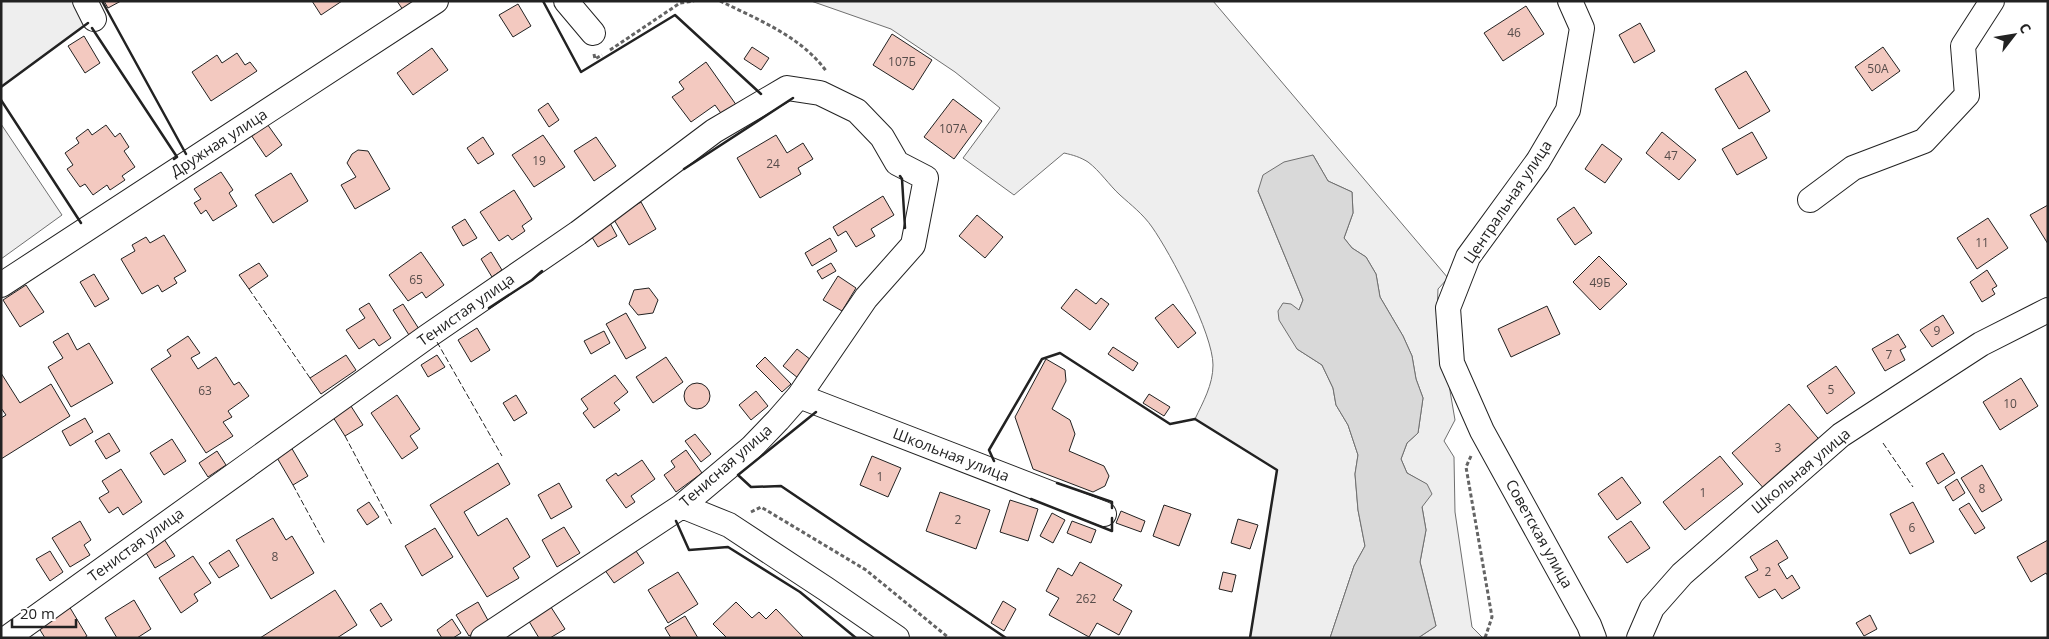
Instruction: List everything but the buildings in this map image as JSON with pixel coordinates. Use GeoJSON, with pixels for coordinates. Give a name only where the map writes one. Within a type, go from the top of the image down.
{"type":"FeatureCollection","features":[{"type":"Feature","properties":{"kind":"street","name":"Дружная улица"},"geometry":{"type":"LineString","coordinates":[[1,285],[436,1]]}},
{"type":"Feature","properties":{"kind":"street"},"geometry":{"type":"LineString","coordinates":[[566,1],[593,33]]}},
{"type":"Feature","properties":{"kind":"street","name":"Центральная улица"},"geometry":{"type":"LineString","coordinates":[[1482,430],[1452,363],[1448,308],[1468,256],[1538,161],[1568,110],[1582,28],[1570,1]]}},
{"type":"Feature","properties":{"kind":"street"},"geometry":{"type":"LineString","coordinates":[[1810,200],[1853,168],[1924,141],[1967,95],[1964,46],[1992,1]]}},
{"type":"Feature","properties":{"kind":"street","name":"Тенистая улица"},"geometry":{"type":"LineString","coordinates":[[7,638],[428,336],[578,233],[714,131],[787,88],[820,93],[856,112],[882,137],[897,163],[926,178]]}},
{"type":"Feature","properties":{"kind":"street","name":"Тенисная улица"},"geometry":{"type":"LineString","coordinates":[[483,638],[682,506],[751,448],[799,396],[866,298],[913,245],[926,178]]}},
{"type":"Feature","properties":{"kind":"street","name":"Школьная улица"},"geometry":{"type":"LineString","coordinates":[[1639,638],[1652,608],[1682,574],[1841,435],[1981,344],[2048,310]]}},
{"type":"Feature","properties":{"kind":"street","name":"Школьная улица"},"geometry":{"type":"LineString","coordinates":[[799,396],[1104,514]]}},
{"type":"Feature","properties":{"kind":"street","name":"Советская улица"},"geometry":{"type":"LineString","coordinates":[[1482,430],[1589,625],[1594,638]]}},
{"type":"Feature","properties":{"kind":"street"},"geometry":{"type":"LineString","coordinates":[[682,506],[729,525],[826,588],[897,638]]}},
{"type":"Feature","properties":{"kind":"path"},"geometry":{"type":"LineString","coordinates":[[593,33],[594,59],[680,3],[694,1]]}},
{"type":"Feature","properties":{"kind":"path"},"geometry":{"type":"LineString","coordinates":[[720,1],[790,38],[816,58],[827,73]]}},
{"type":"Feature","properties":{"kind":"path"},"geometry":{"type":"LineString","coordinates":[[1482,430],[1466,467],[1492,617],[1485,638]]}},
{"type":"Feature","properties":{"kind":"path"},"geometry":{"type":"LineString","coordinates":[[729,525],[761,507],[866,570],[949,638]]}},
{"type":"Feature","properties":{"kind":"shaded area"},"geometry":{"type":"Polygon","coordinates":[[[1,1],[75,1],[88,23],[1,87],[1,1]]]}},
{"type":"Feature","properties":{"kind":"shaded area"},"geometry":{"type":"Polygon","coordinates":[[[811,1],[1213,1],[1448,278],[1438,289],[1437,315],[1455,420],[1444,441],[1454,457],[1455,512],[1472,627],[1483,638],[1418,638],[1436,626],[1420,562],[1426,530],[1422,507],[1426,484],[1407,473],[1401,459],[1407,443],[1418,433],[1423,398],[1416,379],[1412,356],[1403,336],[1380,297],[1376,274],[1366,257],[1352,248],[1344,238],[1353,213],[1352,192],[1328,181],[1313,155],[1258,191],[1303,300],[1299,310],[1297,349],[1322,365],[1333,388],[1336,405],[1348,425],[1358,455],[1355,474],[1358,510],[1365,546],[1354,566],[1330,638],[1250,638],[1277,470],[1195,419],[1207,393],[1213,372],[1211,351],[1190,294],[1152,227],[1088,162],[1064,153],[1014,195],[963,158],[1000,108],[955,72],[891,29],[811,1]]]}},
{"type":"Feature","properties":{"kind":"shaded area"},"geometry":{"type":"Polygon","coordinates":[[[1,124],[62,215],[1,259],[1,124]]]}},
{"type":"Feature","properties":{"kind":"shaded area"},"geometry":{"type":"Polygon","coordinates":[[[1313,155],[1328,181],[1352,192],[1353,213],[1344,238],[1352,248],[1366,257],[1376,274],[1380,297],[1403,336],[1412,356],[1416,379],[1423,398],[1418,433],[1407,443],[1401,459],[1407,473],[1427,484],[1432,494],[1422,507],[1426,530],[1420,562],[1436,626],[1418,638],[1330,638],[1354,566],[1365,546],[1358,510],[1355,474],[1358,455],[1348,425],[1336,405],[1333,388],[1322,365],[1297,349],[1279,320],[1278,311],[1283,303],[1291,304],[1299,310],[1303,300],[1258,191],[1263,175],[1284,162],[1313,155]]]}},
{"type":"Feature","properties":{"kind":"fence"},"geometry":{"type":"LineString","coordinates":[[249,289],[310,378]]}},
{"type":"Feature","properties":{"kind":"fence"},"geometry":{"type":"LineString","coordinates":[[437,342],[502,456]]}},
{"type":"Feature","properties":{"kind":"fence"},"geometry":{"type":"LineString","coordinates":[[345,436],[392,525]]}},
{"type":"Feature","properties":{"kind":"fence"},"geometry":{"type":"LineString","coordinates":[[1883,443],[1913,487]]}},
{"type":"Feature","properties":{"kind":"fence"},"geometry":{"type":"LineString","coordinates":[[293,485],[325,544]]}},
{"type":"Feature","properties":{"kind":"wall"},"geometry":{"type":"LineString","coordinates":[[102,1],[186,154]]}},
{"type":"Feature","properties":{"kind":"wall"},"geometry":{"type":"LineString","coordinates":[[543,1],[581,72],[675,15],[761,94]]}},
{"type":"Feature","properties":{"kind":"wall"},"geometry":{"type":"LineString","coordinates":[[1,87],[88,23]]}},
{"type":"Feature","properties":{"kind":"wall"},"geometry":{"type":"LineString","coordinates":[[92,28],[177,157],[174,159]]}},
{"type":"Feature","properties":{"kind":"wall"},"geometry":{"type":"LineString","coordinates":[[684,169],[793,98]]}},
{"type":"Feature","properties":{"kind":"wall"},"geometry":{"type":"LineString","coordinates":[[1,100],[81,223]]}},
{"type":"Feature","properties":{"kind":"wall"},"geometry":{"type":"LineString","coordinates":[[900,176],[902,179],[905,228]]}},
{"type":"Feature","properties":{"kind":"wall"},"geometry":{"type":"LineString","coordinates":[[489,308],[532,280],[542,271]]}},
{"type":"Feature","properties":{"kind":"wall"},"geometry":{"type":"LineString","coordinates":[[994,461],[989,450],[1042,359],[1060,353],[1170,424],[1195,419],[1277,470],[1250,638]]}},
{"type":"Feature","properties":{"kind":"wall"},"geometry":{"type":"LineString","coordinates":[[816,412],[738,475],[751,487],[781,486],[1006,638]]}},
{"type":"Feature","properties":{"kind":"wall"},"geometry":{"type":"LineString","coordinates":[[1057,483],[1112,502],[1112,508]]}},
{"type":"Feature","properties":{"kind":"wall"},"geometry":{"type":"LineString","coordinates":[[1031,499],[1112,531],[1112,518]]}},
{"type":"Feature","properties":{"kind":"wall"},"geometry":{"type":"LineString","coordinates":[[676,521],[689,550],[728,547],[800,592],[856,638]]}}]}
